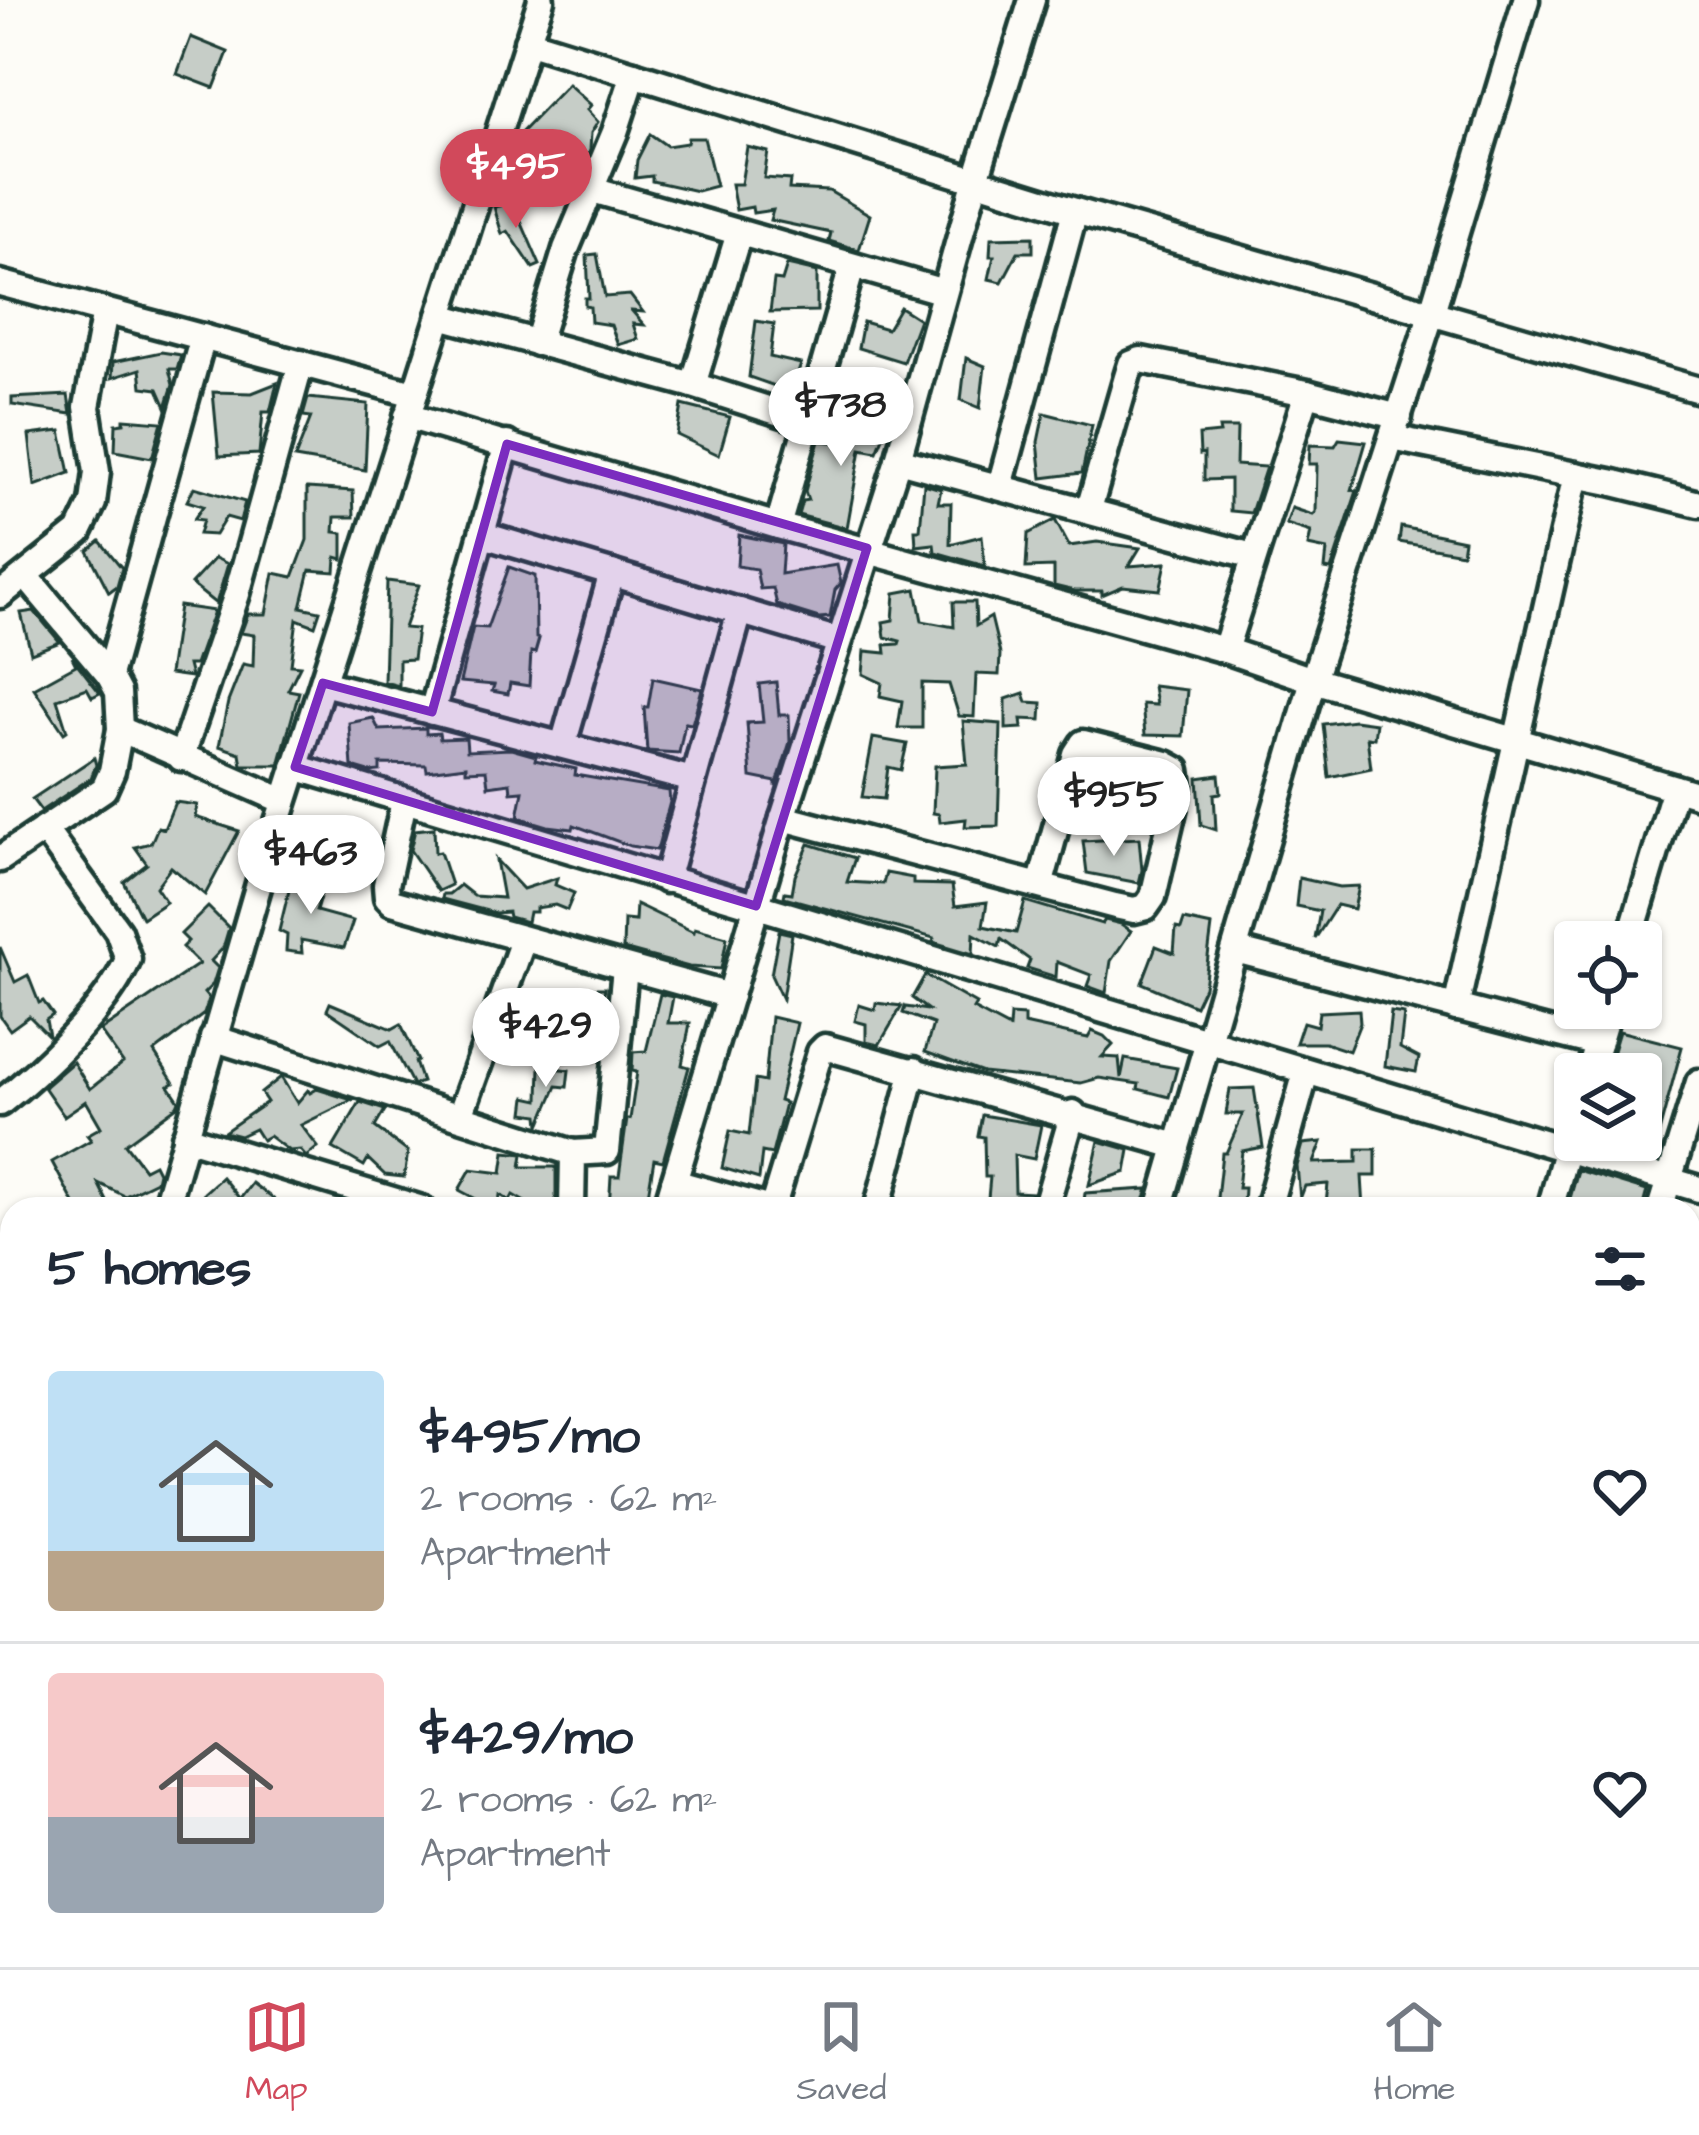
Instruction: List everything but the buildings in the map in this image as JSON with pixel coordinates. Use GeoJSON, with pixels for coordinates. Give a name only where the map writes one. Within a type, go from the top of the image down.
{"type":"FeatureCollection","features":[{"type":"Feature","properties":{"kind":"street"},"geometry":{"type":"LineString","coordinates":[[168,1197],[284,801],[541,0]]}},
{"type":"Feature","properties":{"kind":"street"},"geometry":{"type":"LineString","coordinates":[[670,1197],[783,818],[898,460],[976,179],[1032,0]]}},
{"type":"Feature","properties":{"kind":"street"},"geometry":{"type":"LineString","coordinates":[[1163,1197],[1313,680],[1526,0]]}},
{"type":"Feature","properties":{"kind":"street"},"geometry":{"type":"LineString","coordinates":[[527,41],[1075,212],[1699,391]]}},
{"type":"Feature","properties":{"kind":"street"},"geometry":{"type":"LineString","coordinates":[[537,343],[634,74]]}},
{"type":"Feature","properties":{"kind":"street"},"geometry":{"type":"LineString","coordinates":[[589,189],[944,292]]}},
{"type":"Feature","properties":{"kind":"street"},"geometry":{"type":"LineString","coordinates":[[1000,486],[1075,212]]}},
{"type":"Feature","properties":{"kind":"street"},"geometry":{"type":"LineString","coordinates":[[692,385],[739,233]]}},
{"type":"Feature","properties":{"kind":"street"},"geometry":{"type":"LineString","coordinates":[[778,526],[853,267]]}},
{"type":"Feature","properties":{"kind":"street"},"geometry":{"type":"LineString","coordinates":[[0,283],[301,363],[507,444],[778,526],[1226,650],[1687,791],[1637,921]]}},
{"type":"Feature","properties":{"kind":"street"},"geometry":{"type":"LineString","coordinates":[[0,595],[79,532],[93,503],[98,472],[87,407],[105,311]]}},
{"type":"Feature","properties":{"kind":"street"},"geometry":{"type":"LineString","coordinates":[[440,316],[805,421]]}},
{"type":"Feature","properties":{"kind":"street"},"geometry":{"type":"LineString","coordinates":[[110,675],[203,337]]}},
{"type":"Feature","properties":{"kind":"street"},"geometry":{"type":"LineString","coordinates":[[1089,509],[1132,364],[1155,362],[1307,393],[1395,428],[1699,504]]}},
{"type":"Feature","properties":{"kind":"street"},"geometry":{"type":"LineString","coordinates":[[181,758],[237,595],[301,363]]}},
{"type":"Feature","properties":{"kind":"street"},"geometry":{"type":"LineString","coordinates":[[1226,650],[1307,393]]}},
{"type":"Feature","properties":{"kind":"street"},"geometry":{"type":"LineString","coordinates":[[433,712],[507,444]]}},
{"type":"Feature","properties":{"kind":"street"},"geometry":{"type":"LineString","coordinates":[[898,460],[1253,556]]}},
{"type":"Feature","properties":{"kind":"street"},"geometry":{"type":"LineString","coordinates":[[1456,1009],[1576,475]]}},
{"type":"Feature","properties":{"kind":"street"},"geometry":{"type":"LineString","coordinates":[[483,535],[838,641]]}},
{"type":"Feature","properties":{"kind":"street"},"geometry":{"type":"LineString","coordinates":[[562,746],[612,573]]}},
{"type":"Feature","properties":{"kind":"street"},"geometry":{"type":"LineString","coordinates":[[0,859],[104,788],[120,729],[121,706],[110,675],[26,576]]}},
{"type":"Feature","properties":{"kind":"street"},"geometry":{"type":"LineString","coordinates":[[666,880],[740,611]]}},
{"type":"Feature","properties":{"kind":"street"},"geometry":{"type":"LineString","coordinates":[[323,683],[693,780]]}},
{"type":"Feature","properties":{"kind":"street"},"geometry":{"type":"LineString","coordinates":[[120,729],[284,801]]}},
{"type":"Feature","properties":{"kind":"street"},"geometry":{"type":"LineString","coordinates":[[783,818],[1040,886],[1134,910],[1146,907],[1153,897],[1179,784],[1177,770],[1083,743],[1040,886]]}},
{"type":"Feature","properties":{"kind":"street"},"geometry":{"type":"LineString","coordinates":[[295,767],[1554,1147]]}},
{"type":"Feature","properties":{"kind":"street"},"geometry":{"type":"LineString","coordinates":[[404,801],[387,898],[730,996]]}},
{"type":"Feature","properties":{"kind":"street"},"geometry":{"type":"LineString","coordinates":[[0,1103],[50,1059],[109,992],[128,959],[118,932],[44,829]]}},
{"type":"Feature","properties":{"kind":"street"},"geometry":{"type":"LineString","coordinates":[[460,1117],[524,940]]}},
{"type":"Feature","properties":{"kind":"street"},"geometry":{"type":"LineString","coordinates":[[1234,950],[1598,1044]]}},
{"type":"Feature","properties":{"kind":"street"},"geometry":{"type":"LineString","coordinates":[[213,1038],[573,1153],[607,1151],[625,968]]}},
{"type":"Feature","properties":{"kind":"street"},"geometry":{"type":"LineString","coordinates":[[1595,1053],[1603,1029]]}},
{"type":"Feature","properties":{"kind":"street"},"geometry":{"type":"LineString","coordinates":[[776,1197],[822,1048],[1073,1113],[1178,1146]]}},
{"type":"Feature","properties":{"kind":"street"},"geometry":{"type":"LineString","coordinates":[[880,1197],[914,1070]]}},
{"type":"Feature","properties":{"kind":"street"},"geometry":{"type":"LineString","coordinates":[[1271,1197],[1306,1072]]}},
{"type":"Feature","properties":{"kind":"street"},"geometry":{"type":"LineString","coordinates":[[1663,1197],[1699,1082]]}},
{"type":"Feature","properties":{"kind":"street"},"geometry":{"type":"LineString","coordinates":[[1049,1197],[1073,1113]]}},
{"type":"Feature","properties":{"kind":"street"},"geometry":{"type":"LineString","coordinates":[[185,1137],[382,1197]]}},
{"type":"Feature","properties":{"kind":"street"},"geometry":{"type":"LineString","coordinates":[[572,1197],[573,1153]]}},
{"type":"Feature","properties":{"kind":"street"},"geometry":{"type":"LineString","coordinates":[[1553,1197],[1562,1161]]}},
{"type":"Feature","properties":{"kind":"street"},"geometry":{"type":"LineString","coordinates":[[1603,1161],[1699,1189]]}},
{"type":"Feature","properties":{"kind":"street"},"geometry":{"type":"LineString","coordinates":[[674,1182],[728,1197]]}},
{"type":"Feature","properties":{"kind":"highlighted area"},"geometry":{"type":"Polygon","coordinates":[[[507,444],[867,548],[756,906],[295,767],[323,683],[432,712],[507,444]]]}}]}
